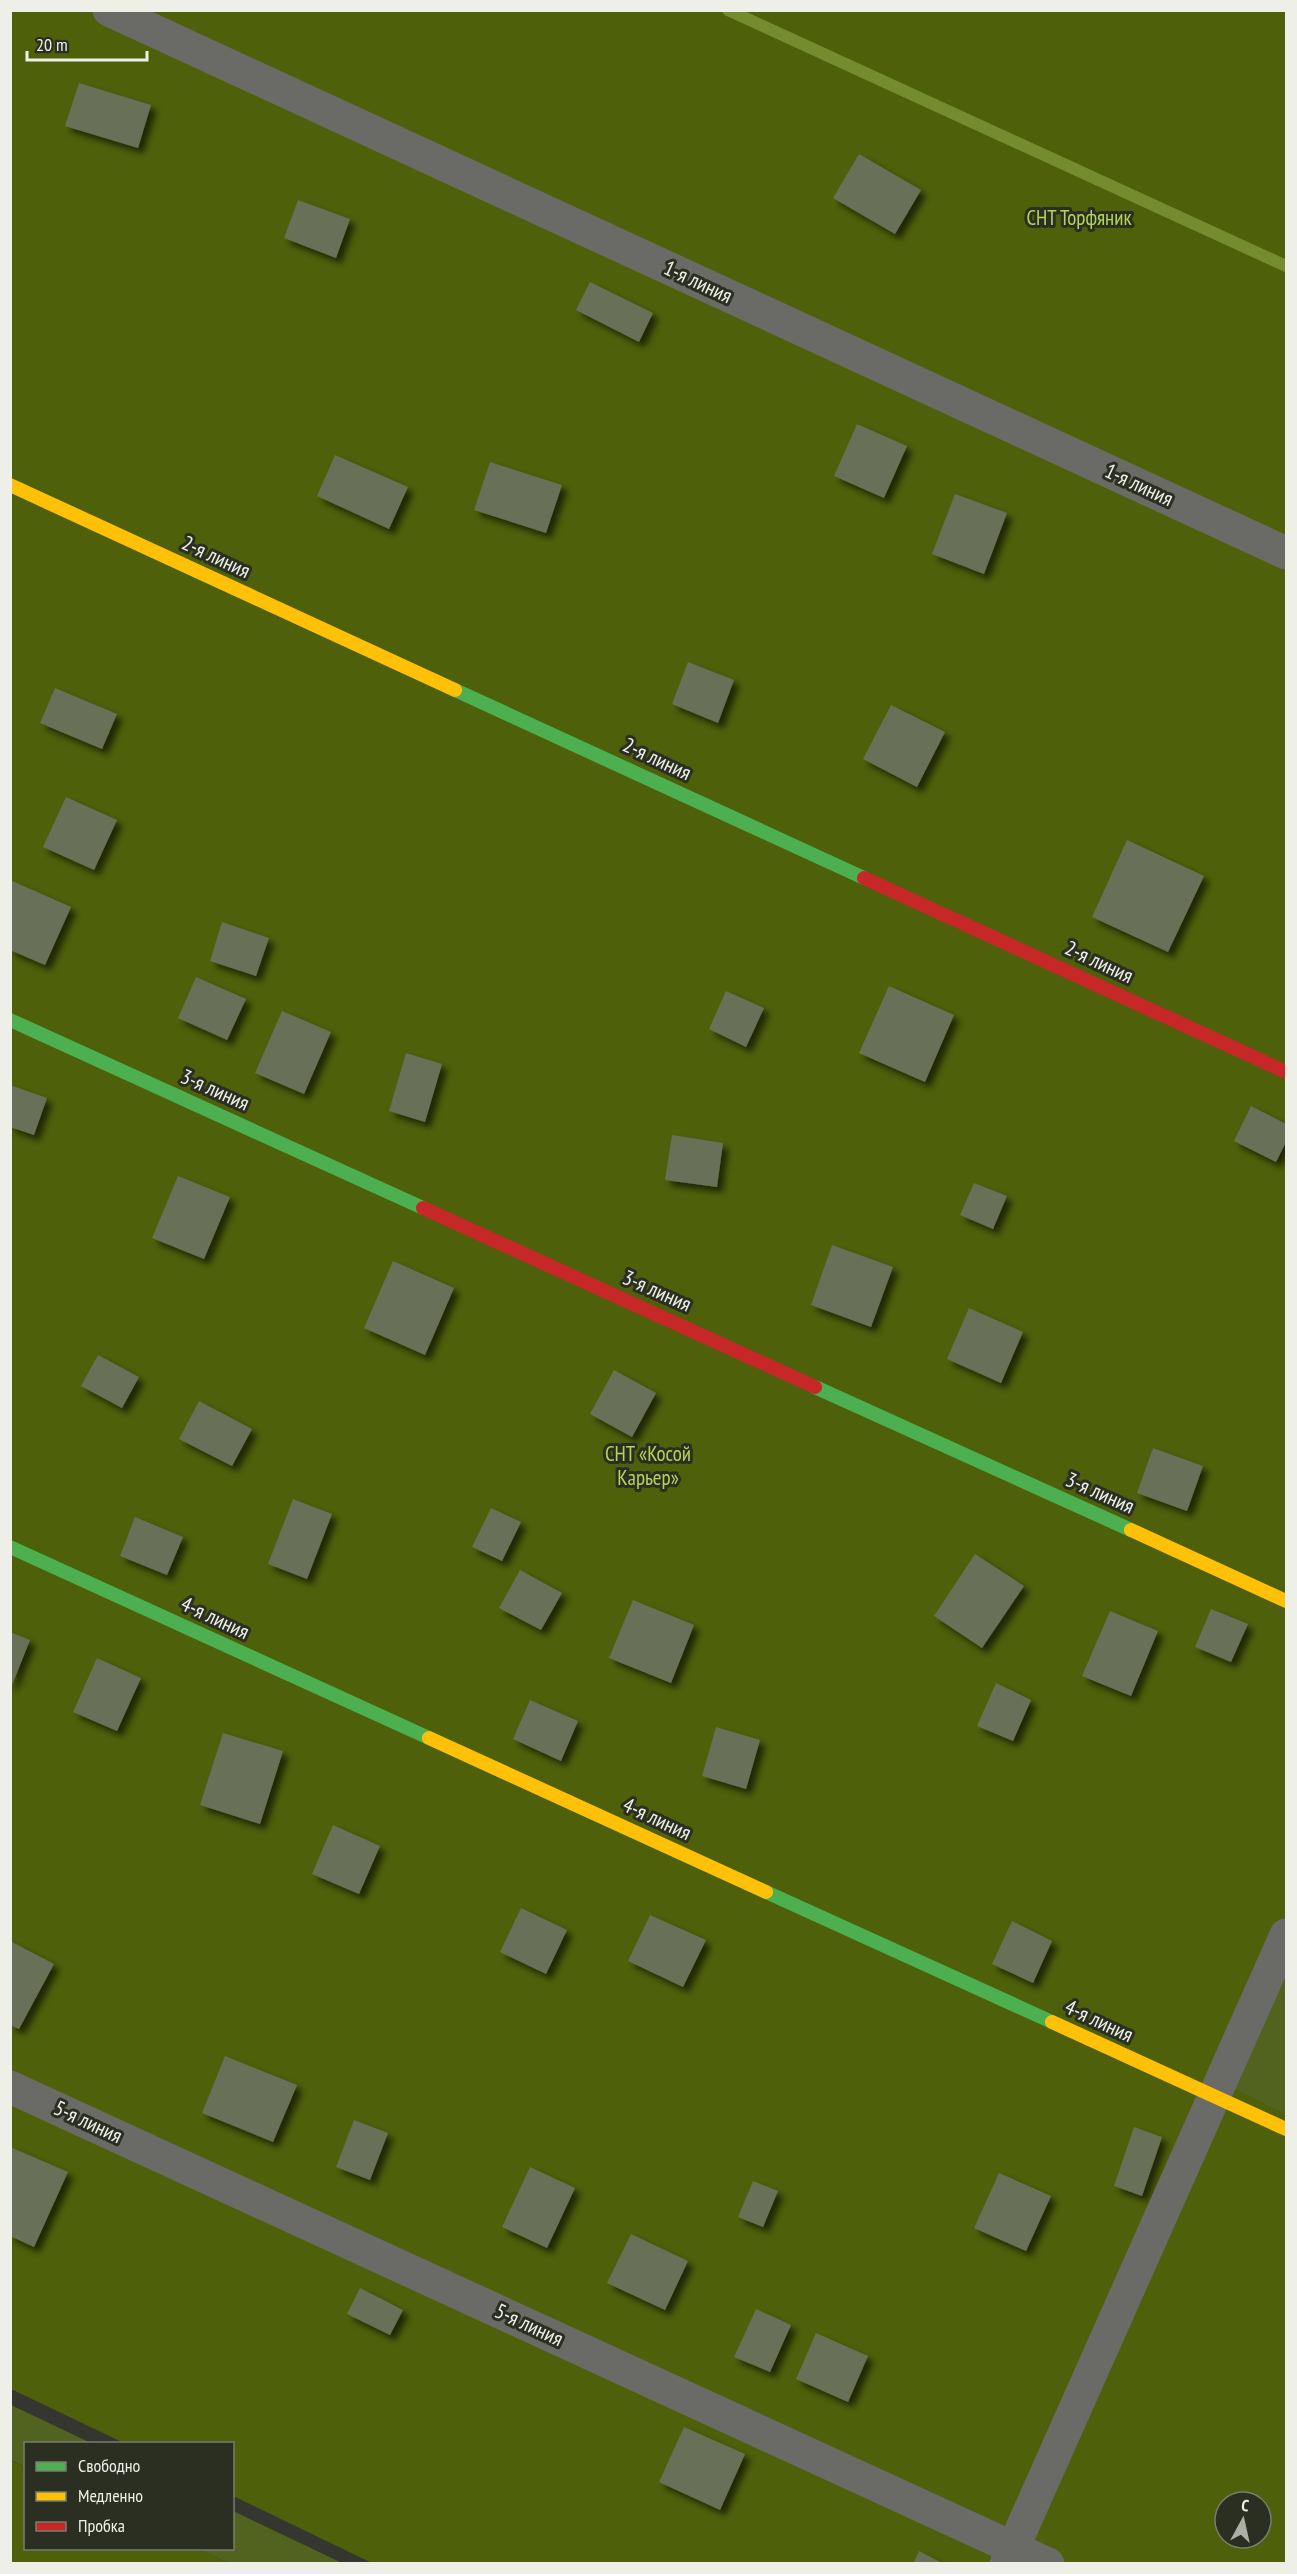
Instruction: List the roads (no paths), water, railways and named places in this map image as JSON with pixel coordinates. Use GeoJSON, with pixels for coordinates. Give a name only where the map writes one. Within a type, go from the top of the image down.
{"type":"FeatureCollection","features":[{"type":"Feature","properties":{"kind":"street","name":"1-я линия"},"geometry":{"type":"LineString","coordinates":[[109,10],[1287,553]]}},
{"type":"Feature","properties":{"kind":"street","name":"2-я линия"},"geometry":{"type":"LineString","coordinates":[[10,485],[1287,1072]]}},
{"type":"Feature","properties":{"kind":"street","name":"3-я линия"},"geometry":{"type":"LineString","coordinates":[[10,1020],[1287,1601]]}},
{"type":"Feature","properties":{"kind":"street","name":"4-я линия"},"geometry":{"type":"LineString","coordinates":[[10,1547],[1287,2129]]}},
{"type":"Feature","properties":{"kind":"street"},"geometry":{"type":"LineString","coordinates":[[1010,2555],[1287,1935]]}},
{"type":"Feature","properties":{"kind":"street","name":"5-я линия"},"geometry":{"type":"LineString","coordinates":[[10,2087],[1010,2555],[1048,2564]]}},
{"type":"Feature","properties":{"kind":"waterway"},"geometry":{"type":"LineString","coordinates":[[728,10],[1286,266]]}},
{"type":"Feature","properties":{"kind":"park label","name":"СНТ Торфяник"},"geometry":{"type":"Point","coordinates":[1079,218]}},
{"type":"Feature","properties":{"kind":"park label","name":"СНТ «Косой Карьер»"},"geometry":{"type":"Point","coordinates":[648,1466]}}]}
